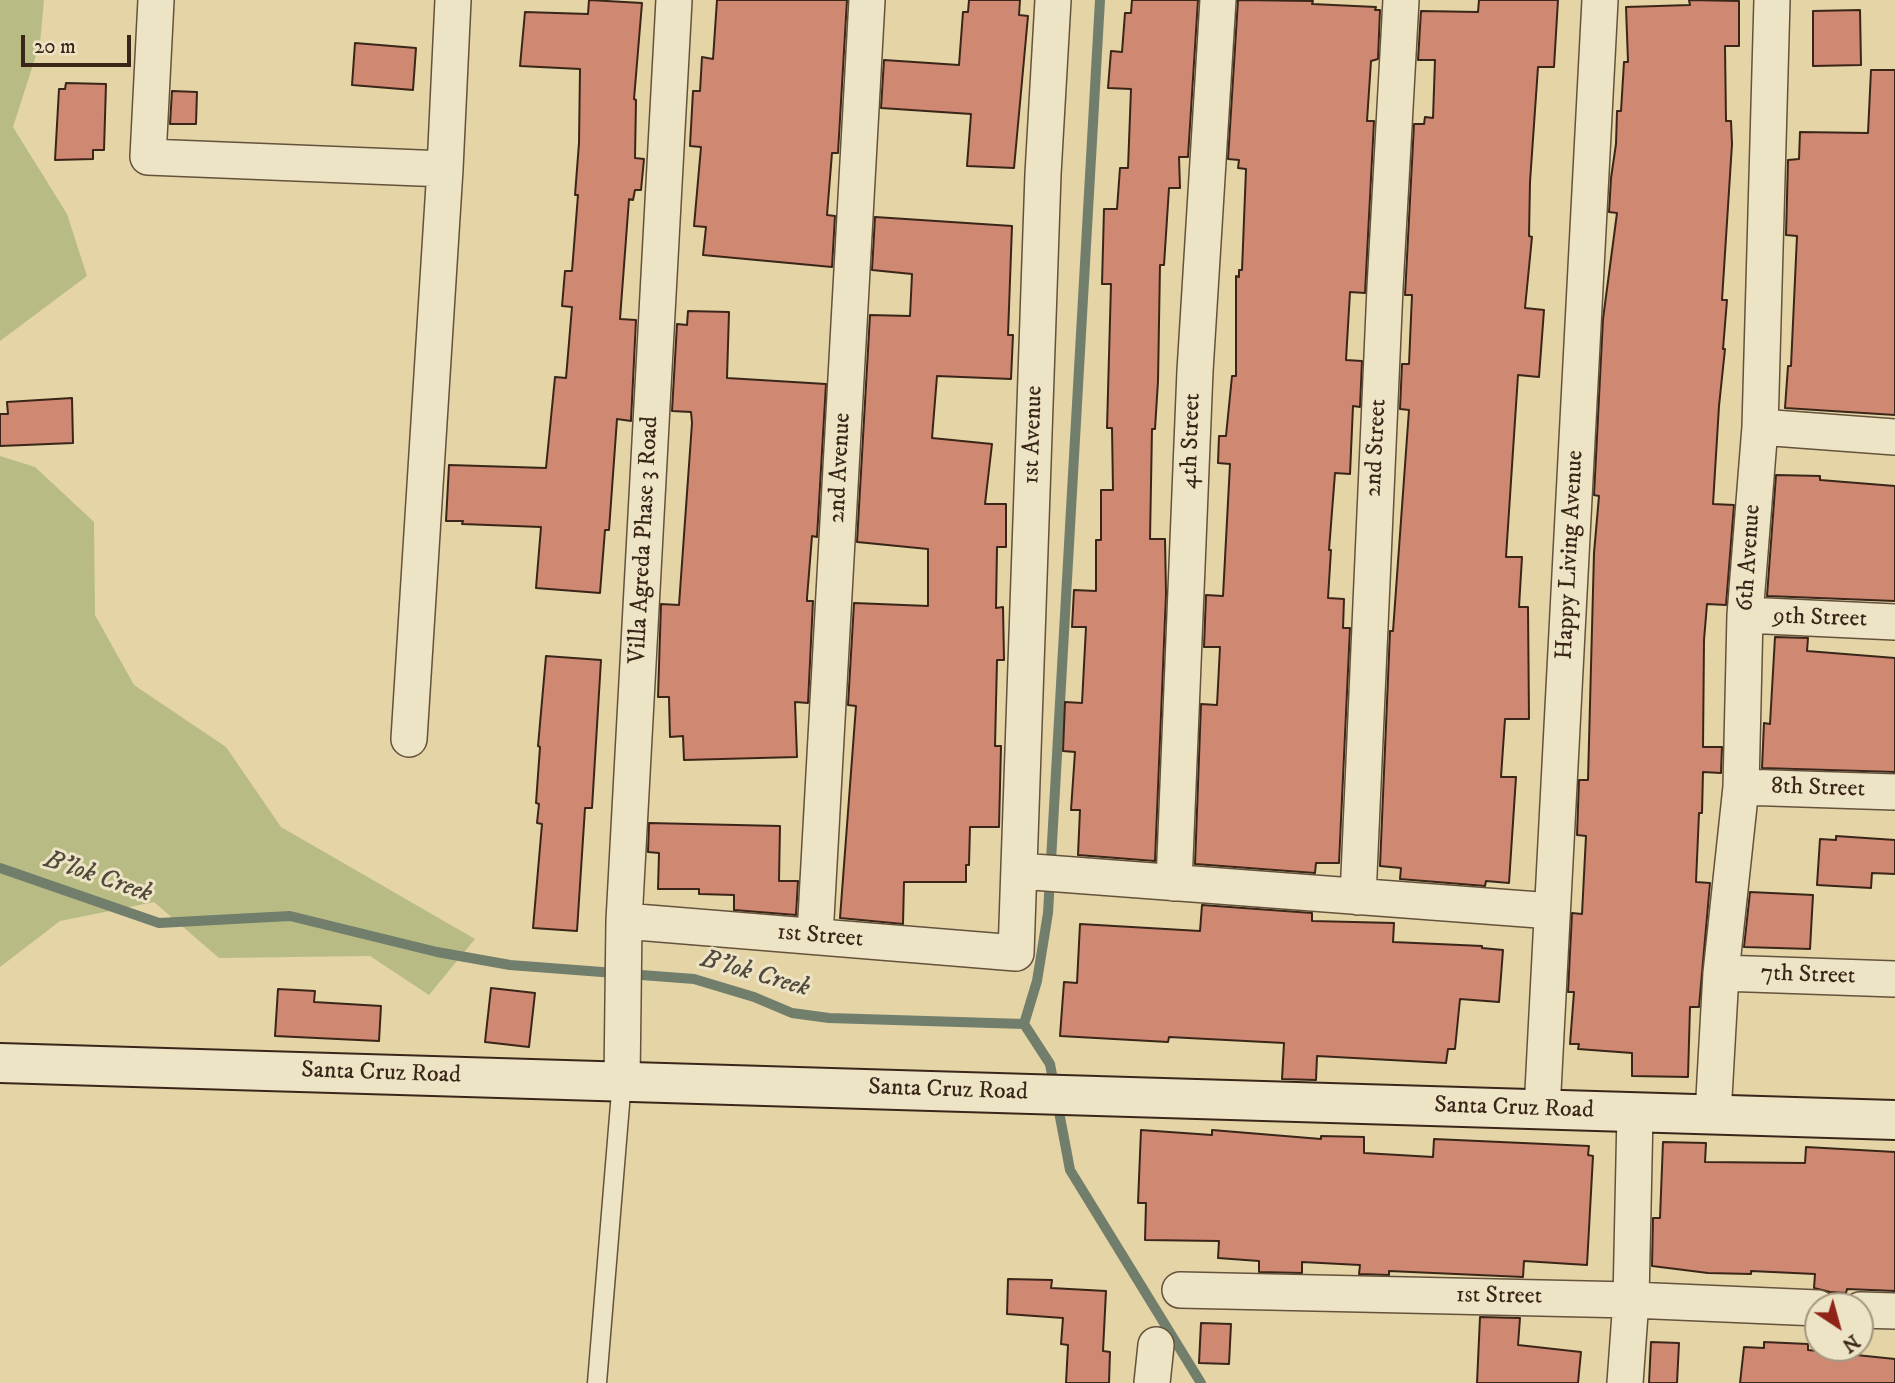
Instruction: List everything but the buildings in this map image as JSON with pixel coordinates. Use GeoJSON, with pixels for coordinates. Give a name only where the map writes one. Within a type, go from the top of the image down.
{"type":"FeatureCollection","features":[{"type":"Feature","properties":{"kind":"street"},"geometry":{"type":"LineString","coordinates":[[156,0],[148,158],[445,169]]}},
{"type":"Feature","properties":{"kind":"street"},"geometry":{"type":"LineString","coordinates":[[409,739],[453,0]]}},
{"type":"Feature","properties":{"kind":"street","name":"Villa Agreda Phase 3 Road"},"geometry":{"type":"LineString","coordinates":[[622,1080],[624,921],[674,0]]}},
{"type":"Feature","properties":{"kind":"street","name":"2nd Avenue"},"geometry":{"type":"LineString","coordinates":[[815,936],[867,0]]}},
{"type":"Feature","properties":{"kind":"street","name":"1st Avenue"},"geometry":{"type":"LineString","coordinates":[[1016,953],[1045,873],[1043,187],[1053,0]]}},
{"type":"Feature","properties":{"kind":"street","name":"4th Street"},"geometry":{"type":"LineString","coordinates":[[1174,883],[1195,372],[1218,0]]}},
{"type":"Feature","properties":{"kind":"street","name":"2nd Street"},"geometry":{"type":"LineString","coordinates":[[1358,897],[1384,302],[1401,0]]}},
{"type":"Feature","properties":{"kind":"street","name":"Happy Living Avenue"},"geometry":{"type":"LineString","coordinates":[[1542,1110],[1600,0]]}},
{"type":"Feature","properties":{"kind":"street","name":"6th Avenue"},"geometry":{"type":"LineString","coordinates":[[1713,1115],[1721,973],[1741,787],[1745,615],[1760,427],[1772,0]]}},
{"type":"Feature","properties":{"kind":"street"},"geometry":{"type":"LineString","coordinates":[[1760,427],[1895,437]]}},
{"type":"Feature","properties":{"kind":"street","name":"9th Street"},"geometry":{"type":"LineString","coordinates":[[1745,615],[1895,622]]}},
{"type":"Feature","properties":{"kind":"street","name":"8th Street"},"geometry":{"type":"LineString","coordinates":[[1741,787],[1895,792]]}},
{"type":"Feature","properties":{"kind":"street"},"geometry":{"type":"LineString","coordinates":[[1045,873],[1552,911]]}},
{"type":"Feature","properties":{"kind":"street","name":"1st Street"},"geometry":{"type":"LineString","coordinates":[[624,921],[1016,953]]}},
{"type":"Feature","properties":{"kind":"street","name":"7th Street"},"geometry":{"type":"LineString","coordinates":[[1721,973],[1895,979]]}},
{"type":"Feature","properties":{"kind":"street","name":"Santa Cruz Road"},"geometry":{"type":"LineString","coordinates":[[0,1063],[1895,1120]]}},
{"type":"Feature","properties":{"kind":"street"},"geometry":{"type":"LineString","coordinates":[[1625,1383],[1635,1113]]}},
{"type":"Feature","properties":{"kind":"street","name":"1st Street"},"geometry":{"type":"LineString","coordinates":[[1180,1290],[1630,1300],[1804,1307]]}},
{"type":"Feature","properties":{"kind":"street"},"geometry":{"type":"LineString","coordinates":[[1874,1310],[1895,1311]]}},
{"type":"Feature","properties":{"kind":"street"},"geometry":{"type":"LineString","coordinates":[[1152,1383],[1156,1345]]}},
{"type":"Feature","properties":{"kind":"lane"},"geometry":{"type":"LineString","coordinates":[[597,1383],[622,1080]]}},
{"type":"Feature","properties":{"kind":"green space"},"geometry":{"type":"Polygon","coordinates":[[[0,0],[44,0],[40,43],[13,127],[67,214],[87,276],[0,341],[0,0]]]}},
{"type":"Feature","properties":{"kind":"green space"},"geometry":{"type":"Polygon","coordinates":[[[0,456],[35,467],[94,522],[95,615],[134,685],[226,747],[281,827],[475,939],[429,995],[370,956],[219,958],[154,902],[60,921],[0,967],[0,456]]]}},
{"type":"Feature","properties":{"kind":"waterway"},"geometry":{"type":"LineString","coordinates":[[1024,1024],[1037,981],[1048,913],[1100,0]]}},
{"type":"Feature","properties":{"kind":"waterway","name":"B'lok Creek"},"geometry":{"type":"LineString","coordinates":[[0,868],[159,923],[290,916],[437,952],[510,965],[694,979],[754,997],[792,1013],[829,1018],[1024,1024]]}},
{"type":"Feature","properties":{"kind":"waterway","name":"B'lok Creek"},"geometry":{"type":"LineString","coordinates":[[1024,1024],[1050,1064],[1070,1170],[1201,1383]]}}]}
